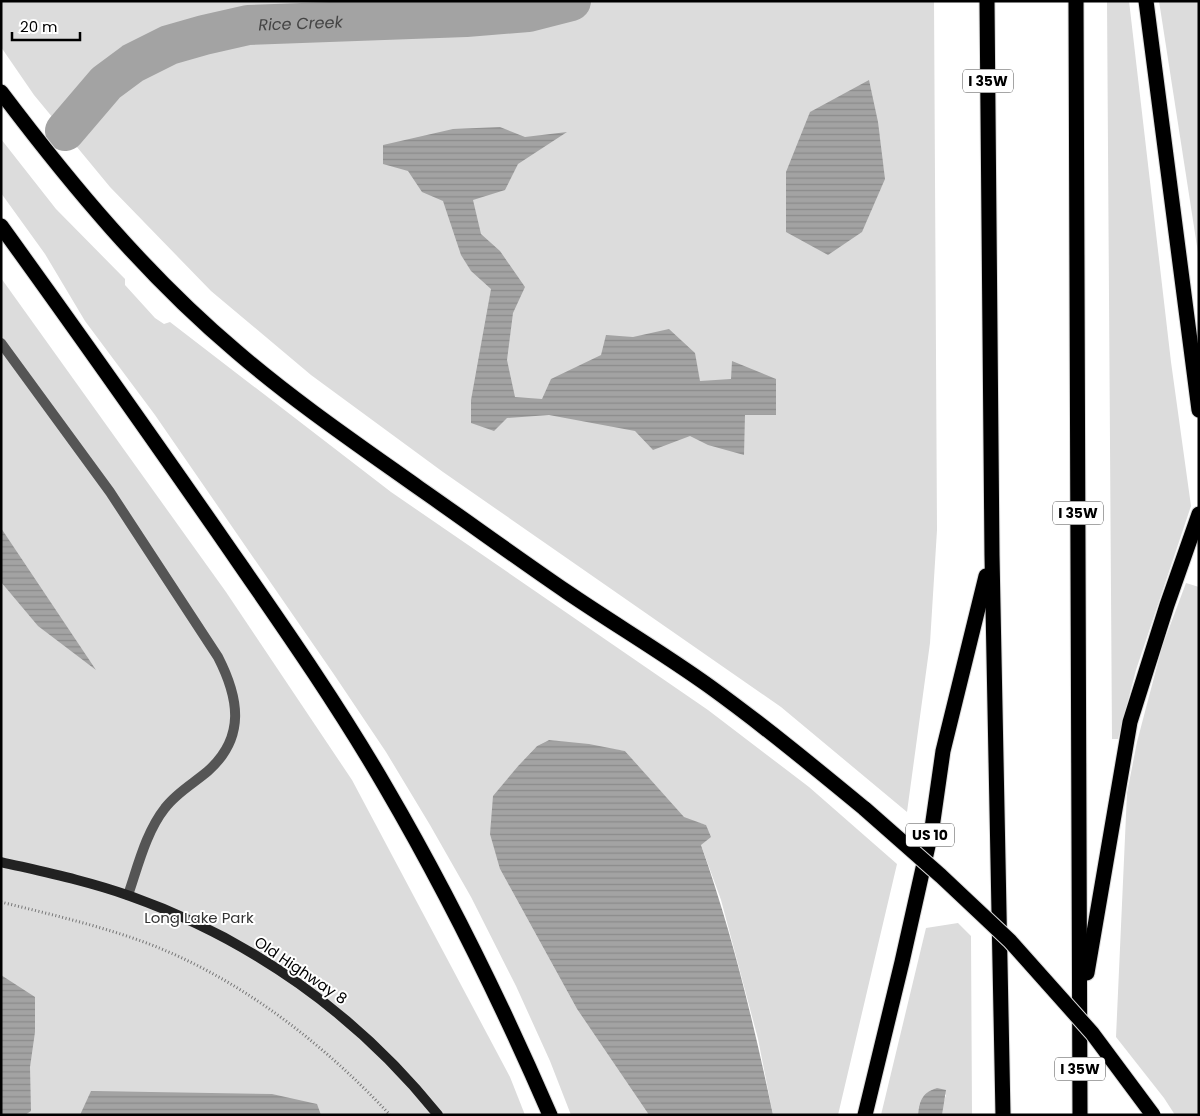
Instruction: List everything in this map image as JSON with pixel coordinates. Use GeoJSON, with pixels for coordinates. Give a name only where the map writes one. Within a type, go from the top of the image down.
{"type":"FeatureCollection","features":[{"type":"Feature","properties":{"kind":"highway","name":"I 35W"},"geometry":{"type":"LineString","coordinates":[[987,1],[992,555],[1003,1115]]}},
{"type":"Feature","properties":{"kind":"highway","name":"I 35W"},"geometry":{"type":"LineString","coordinates":[[1076,1],[1080,1115]]}},
{"type":"Feature","properties":{"kind":"highway"},"geometry":{"type":"LineString","coordinates":[[1146,1],[1198,404]]}},
{"type":"Feature","properties":{"kind":"highway"},"geometry":{"type":"LineString","coordinates":[[1,92],[88,202],[135,254],[184,304],[236,351],[290,396],[352,441],[568,593],[709,685],[798,752],[941,876],[1010,941],[1092,1033],[1153,1115]]}},
{"type":"Feature","properties":{"kind":"highway"},"geometry":{"type":"LineString","coordinates":[[1,226],[83,338],[310,664],[380,776],[455,910],[510,1023],[550,1115]]}},
{"type":"Feature","properties":{"kind":"highway"},"geometry":{"type":"LineString","coordinates":[[1080,1024],[1092,940],[1130,722],[1167,604],[1199,514]]}},
{"type":"Feature","properties":{"kind":"highway","name":"US 10"},"geometry":{"type":"LineString","coordinates":[[865,1115],[932,828],[943,751],[992,555]]}},
{"type":"Feature","properties":{"kind":"street","name":"Old Highway 8"},"geometry":{"type":"LineString","coordinates":[[1,862],[128,895],[177,914],[224,937],[291,977],[354,1025],[395,1065],[438,1115]]}},
{"type":"Feature","properties":{"kind":"lane"},"geometry":{"type":"LineString","coordinates":[[1,344],[110,492],[218,657],[229,677],[235,718],[231,741],[222,756],[177,795],[157,819],[128,895]]}},
{"type":"Feature","properties":{"kind":"path"},"geometry":{"type":"LineString","coordinates":[[1,902],[77,920],[146,943],[229,983],[273,1012],[310,1040],[360,1084],[390,1115]]}},
{"type":"Feature","properties":{"kind":"green space"},"geometry":{"type":"Polygon","coordinates":[[[1,1],[934,1],[937,530],[930,643],[907,812],[781,707],[443,472],[311,375],[211,291],[110,187],[34,95],[1,47],[1,1]]]}},
{"type":"Feature","properties":{"kind":"green space"},"geometry":{"type":"Polygon","coordinates":[[[1107,1],[1129,1],[1171,362],[1191,506],[1136,670],[1118,739],[1112,739],[1107,1]]]}},
{"type":"Feature","properties":{"kind":"green space"},"geometry":{"type":"Polygon","coordinates":[[[1159,1],[1199,1],[1199,259],[1159,1]]]}},
{"type":"Feature","properties":{"kind":"green space"},"geometry":{"type":"Polygon","coordinates":[[[1,139],[56,209],[125,279],[125,285],[155,318],[164,324],[170,322],[391,492],[708,710],[809,787],[897,864],[838,1115],[773,1115],[758,1039],[721,900],[701,845],[706,825],[684,818],[625,751],[549,740],[537,746],[519,765],[500,869],[577,1009],[649,1115],[571,1115],[550,1061],[516,986],[471,897],[386,752],[155,415],[85,321],[45,254],[1,193],[1,139]]]}},
{"type":"Feature","properties":{"kind":"green space","name":"Long Lake Park"},"geometry":{"type":"Polygon","coordinates":[[[1,278],[226,592],[352,780],[510,1077],[525,1115],[1,1115],[1,278]]]}},
{"type":"Feature","properties":{"kind":"green space"},"geometry":{"type":"Polygon","coordinates":[[[1186,583],[1199,587],[1199,1115],[1175,1115],[1116,1037],[1127,793],[1137,742],[1162,647],[1186,583]]]}},
{"type":"Feature","properties":{"kind":"green space"},"geometry":{"type":"Polygon","coordinates":[[[958,923],[971,936],[972,1115],[942,1115],[946,1095],[937,1088],[925,1094],[919,1105],[918,1115],[881,1115],[926,928],[958,923]]]}},
{"type":"Feature","properties":{"kind":"shaded area"},"geometry":{"type":"Polygon","coordinates":[[[869,80],[878,122],[885,179],[862,232],[828,255],[786,232],[786,172],[810,112],[869,80]]]}},
{"type":"Feature","properties":{"kind":"shaded area"},"geometry":{"type":"Polygon","coordinates":[[[500,127],[525,137],[567,132],[518,164],[505,190],[473,200],[481,234],[500,251],[525,287],[513,313],[507,360],[515,397],[542,399],[551,379],[601,355],[606,335],[633,337],[669,329],[695,353],[700,381],[731,379],[732,361],[776,379],[776,415],[745,415],[744,455],[708,445],[690,436],[653,450],[635,431],[549,415],[507,418],[494,431],[471,423],[471,400],[491,289],[471,271],[461,255],[443,201],[422,192],[408,171],[383,164],[383,145],[453,129],[500,127]]]}},
{"type":"Feature","properties":{"kind":"shaded area"},"geometry":{"type":"Polygon","coordinates":[[[1,528],[96,670],[38,626],[1,582],[1,528]]]}},
{"type":"Feature","properties":{"kind":"shaded area"},"geometry":{"type":"Polygon","coordinates":[[[549,740],[589,744],[625,751],[684,817],[706,825],[711,837],[701,845],[742,979],[773,1115],[649,1115],[577,1009],[500,869],[490,834],[493,796],[537,746],[549,740]]]}},
{"type":"Feature","properties":{"kind":"shaded area"},"geometry":{"type":"Polygon","coordinates":[[[1,975],[35,997],[35,1032],[30,1067],[31,1111],[25,1115],[1,1115],[1,975]]]}},
{"type":"Feature","properties":{"kind":"shaded area"},"geometry":{"type":"Polygon","coordinates":[[[937,1088],[946,1090],[942,1115],[918,1115],[919,1105],[925,1094],[937,1088]]]}},
{"type":"Feature","properties":{"kind":"shaded area"},"geometry":{"type":"Polygon","coordinates":[[[91,1091],[272,1094],[317,1104],[321,1115],[80,1115],[91,1091]]]}},
{"type":"Feature","properties":{"kind":"waterway","name":"Rice Creek"},"geometry":{"type":"LineString","coordinates":[[65,131],[106,83],[133,63],[169,45],[204,35],[248,25],[466,17],[528,12],[571,1]]}}]}
